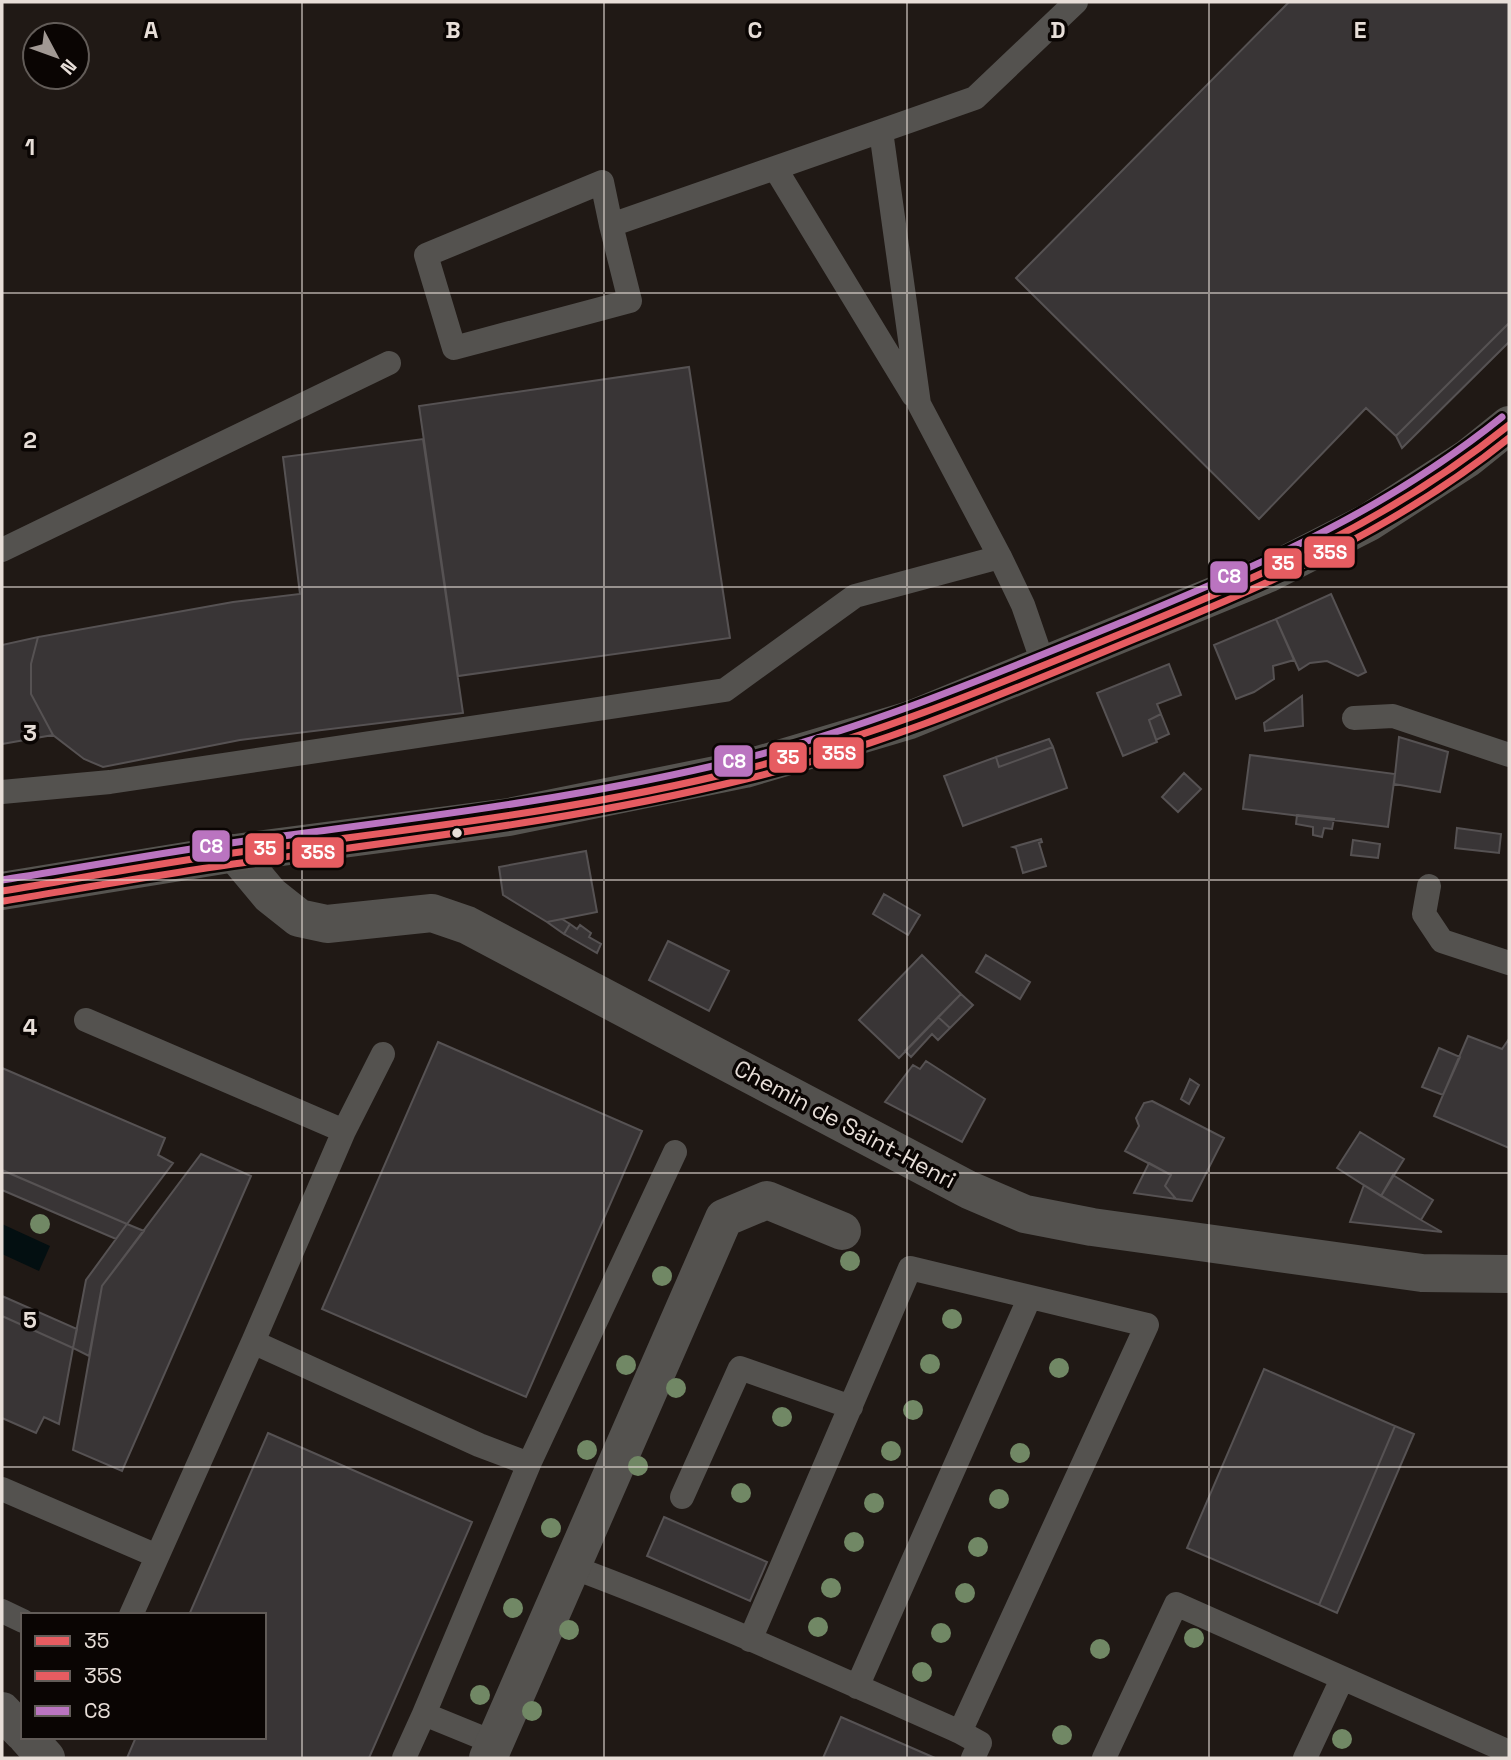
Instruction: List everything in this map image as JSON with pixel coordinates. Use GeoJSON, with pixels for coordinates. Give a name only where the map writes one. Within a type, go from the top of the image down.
{"type":"FeatureCollection","features":[{"type":"Feature","properties":{"kind":"main road"},"geometry":{"type":"LineString","coordinates":[[2,891],[235,853],[509,817],[745,769],[910,720],[1043,663],[1268,574],[1369,522],[1468,458],[1509,425]]}},
{"type":"Feature","properties":{"kind":"street","name":"Chemin de Saint-Henri"},"geometry":{"type":"LineString","coordinates":[[235,853],[270,895],[299,918],[327,924],[432,913],[467,925],[957,1183],[1025,1214],[1105,1229],[1422,1273],[1509,1274]]}},
{"type":"Feature","properties":{"kind":"street"},"geometry":{"type":"LineString","coordinates":[[492,1751],[724,1218],[767,1200],[842,1231]]}},
{"type":"Feature","properties":{"kind":"street"},"geometry":{"type":"LineString","coordinates":[[2,1711],[21,1731]]}},
{"type":"Feature","properties":{"kind":"street"},"geometry":{"type":"LineString","coordinates":[[29,1739],[46,1758]]}},
{"type":"Feature","properties":{"kind":"lane"},"geometry":{"type":"LineString","coordinates":[[611,225],[975,99],[1076,2]]}},
{"type":"Feature","properties":{"kind":"lane"},"geometry":{"type":"LineString","coordinates":[[881,131],[919,404]]}},
{"type":"Feature","properties":{"kind":"lane"},"geometry":{"type":"LineString","coordinates":[[775,168],[919,404],[1000,556],[1023,605],[1043,663]]}},
{"type":"Feature","properties":{"kind":"lane"},"geometry":{"type":"LineString","coordinates":[[602,182],[611,225],[630,300],[454,348],[426,255],[602,182]]}},
{"type":"Feature","properties":{"kind":"lane"},"geometry":{"type":"LineString","coordinates":[[2,550],[389,363]]}},
{"type":"Feature","properties":{"kind":"lane"},"geometry":{"type":"LineString","coordinates":[[2,792],[124,780],[725,690],[855,596],[1000,556]]}},
{"type":"Feature","properties":{"kind":"lane"},"geometry":{"type":"LineString","coordinates":[[1354,718],[1393,716],[1509,755]]}},
{"type":"Feature","properties":{"kind":"lane"},"geometry":{"type":"LineString","coordinates":[[1429,886],[1424,914],[1442,941],[1509,963]]}},
{"type":"Feature","properties":{"kind":"lane"},"geometry":{"type":"LineString","coordinates":[[86,1020],[344,1131]]}},
{"type":"Feature","properties":{"kind":"lane"},"geometry":{"type":"LineString","coordinates":[[132,1613],[344,1131],[383,1054]]}},
{"type":"Feature","properties":{"kind":"lane"},"geometry":{"type":"LineString","coordinates":[[404,1758],[529,1464],[675,1152]]}},
{"type":"Feature","properties":{"kind":"lane"},"geometry":{"type":"LineString","coordinates":[[750,1640],[910,1268],[1029,1299],[1147,1325],[960,1732]]}},
{"type":"Feature","properties":{"kind":"lane"},"geometry":{"type":"LineString","coordinates":[[857,1687],[1029,1299]]}},
{"type":"Feature","properties":{"kind":"lane"},"geometry":{"type":"LineString","coordinates":[[253,1342],[479,1445],[529,1464]]}},
{"type":"Feature","properties":{"kind":"lane"},"geometry":{"type":"LineString","coordinates":[[682,1497],[740,1368],[851,1407]]}},
{"type":"Feature","properties":{"kind":"lane"},"geometry":{"type":"LineString","coordinates":[[2,1489],[158,1556]]}},
{"type":"Feature","properties":{"kind":"lane"},"geometry":{"type":"LineString","coordinates":[[572,1567],[649,1596],[960,1732],[980,1743],[973,1758]]}},
{"type":"Feature","properties":{"kind":"lane"},"geometry":{"type":"LineString","coordinates":[[1104,1758],[1176,1604],[1509,1752]]}},
{"type":"Feature","properties":{"kind":"lane"},"geometry":{"type":"LineString","coordinates":[[2,1611],[21,1620]]}},
{"type":"Feature","properties":{"kind":"lane"},"geometry":{"type":"LineString","coordinates":[[1305,1758],[1342,1679]]}},
{"type":"Feature","properties":{"kind":"lane"},"geometry":{"type":"LineString","coordinates":[[424,1714],[492,1751]]}},
{"type":"Feature","properties":{"kind":"shaded area"},"geometry":{"type":"Polygon","coordinates":[[[2,1224],[50,1246],[39,1271],[2,1254],[2,1224]]]}},
{"type":"Feature","properties":{"kind":"building"},"geometry":{"type":"Polygon","coordinates":[[[1289,2],[1509,2],[1509,323],[1396,436],[1366,408],[1259,519],[1016,278],[1289,2]]]}},
{"type":"Feature","properties":{"kind":"building"},"geometry":{"type":"Polygon","coordinates":[[[1509,323],[1509,342],[1402,448],[1396,436],[1509,323]]]}},
{"type":"Feature","properties":{"kind":"building"},"geometry":{"type":"Polygon","coordinates":[[[689,367],[730,638],[458,676],[419,406],[689,367]]]}},
{"type":"Feature","properties":{"kind":"building"},"geometry":{"type":"Polygon","coordinates":[[[423,439],[463,713],[240,740],[103,767],[84,759],[53,735],[31,694],[31,664],[38,637],[233,602],[300,594],[283,457],[423,439]]]}},
{"type":"Feature","properties":{"kind":"building"},"geometry":{"type":"Polygon","coordinates":[[[1331,594],[1366,672],[1358,676],[1327,661],[1310,663],[1299,670],[1276,619],[1331,594]]]}},
{"type":"Feature","properties":{"kind":"building"},"geometry":{"type":"Polygon","coordinates":[[[1276,619],[1294,660],[1273,666],[1274,679],[1254,692],[1236,699],[1214,645],[1276,619]]]}},
{"type":"Feature","properties":{"kind":"building"},"geometry":{"type":"Polygon","coordinates":[[[38,637],[31,664],[31,694],[53,735],[2,744],[2,645],[38,637]]]}},
{"type":"Feature","properties":{"kind":"building"},"geometry":{"type":"Polygon","coordinates":[[[1169,664],[1181,695],[1157,704],[1161,714],[1149,720],[1157,742],[1123,756],[1097,693],[1169,664]]]}},
{"type":"Feature","properties":{"kind":"building"},"geometry":{"type":"Polygon","coordinates":[[[1302,696],[1303,726],[1265,731],[1264,723],[1302,696]]]}},
{"type":"Feature","properties":{"kind":"building"},"geometry":{"type":"Polygon","coordinates":[[[1161,714],[1169,734],[1156,740],[1149,720],[1161,714]]]}},
{"type":"Feature","properties":{"kind":"building"},"geometry":{"type":"Polygon","coordinates":[[[1399,737],[1448,752],[1440,792],[1394,784],[1399,737]]]}},
{"type":"Feature","properties":{"kind":"building"},"geometry":{"type":"Polygon","coordinates":[[[1049,739],[1053,747],[999,767],[996,757],[1049,739]]]}},
{"type":"Feature","properties":{"kind":"building"},"geometry":{"type":"Polygon","coordinates":[[[1053,747],[1067,788],[963,826],[944,776],[996,757],[999,767],[1053,747]]]}},
{"type":"Feature","properties":{"kind":"building"},"geometry":{"type":"Polygon","coordinates":[[[1250,755],[1395,774],[1388,827],[1243,809],[1250,755]]]}},
{"type":"Feature","properties":{"kind":"building"},"geometry":{"type":"Polygon","coordinates":[[[1184,773],[1201,789],[1178,812],[1162,797],[1184,773]]]}},
{"type":"Feature","properties":{"kind":"building"},"geometry":{"type":"Polygon","coordinates":[[[1297,815],[1334,819],[1332,829],[1324,828],[1322,837],[1313,835],[1313,827],[1296,824],[1297,815]]]}},
{"type":"Feature","properties":{"kind":"building"},"geometry":{"type":"Polygon","coordinates":[[[1457,828],[1501,834],[1499,853],[1455,848],[1457,828]]]}},
{"type":"Feature","properties":{"kind":"building"},"geometry":{"type":"Polygon","coordinates":[[[1041,839],[1042,842],[1039,843],[1046,866],[1023,873],[1016,848],[1013,847],[1041,839]]]}},
{"type":"Feature","properties":{"kind":"building"},"geometry":{"type":"Polygon","coordinates":[[[1353,840],[1380,844],[1378,858],[1351,855],[1353,840]]]}},
{"type":"Feature","properties":{"kind":"building"},"geometry":{"type":"Polygon","coordinates":[[[586,851],[597,912],[547,922],[503,895],[499,867],[586,851]]]}},
{"type":"Feature","properties":{"kind":"building"},"geometry":{"type":"Polygon","coordinates":[[[884,894],[920,915],[908,935],[873,914],[884,894]]]}},
{"type":"Feature","properties":{"kind":"building"},"geometry":{"type":"Polygon","coordinates":[[[562,919],[570,924],[564,934],[547,922],[562,919]]]}},
{"type":"Feature","properties":{"kind":"building"},"geometry":{"type":"Polygon","coordinates":[[[570,924],[577,929],[580,925],[591,933],[589,937],[601,944],[597,953],[564,934],[570,924]]]}},
{"type":"Feature","properties":{"kind":"building"},"geometry":{"type":"Polygon","coordinates":[[[668,941],[729,971],[709,1011],[649,980],[668,941]]]}},
{"type":"Feature","properties":{"kind":"building"},"geometry":{"type":"Polygon","coordinates":[[[922,955],[961,994],[899,1058],[859,1020],[922,955]]]}},
{"type":"Feature","properties":{"kind":"building"},"geometry":{"type":"Polygon","coordinates":[[[986,955],[1030,982],[1020,999],[976,972],[986,955]]]}},
{"type":"Feature","properties":{"kind":"building"},"geometry":{"type":"Polygon","coordinates":[[[961,994],[973,1005],[950,1028],[938,1017],[961,994]]]}},
{"type":"Feature","properties":{"kind":"building"},"geometry":{"type":"Polygon","coordinates":[[[938,1017],[950,1028],[938,1040],[932,1034],[911,1057],[905,1051],[938,1017]]]}},
{"type":"Feature","properties":{"kind":"building"},"geometry":{"type":"Polygon","coordinates":[[[1468,1036],[1502,1049],[1509,1039],[1509,1148],[1434,1116],[1468,1036]]]}},
{"type":"Feature","properties":{"kind":"building"},"geometry":{"type":"Polygon","coordinates":[[[438,1042],[642,1131],[526,1397],[322,1309],[438,1042]]]}},
{"type":"Feature","properties":{"kind":"building"},"geometry":{"type":"Polygon","coordinates":[[[1439,1048],[1460,1057],[1443,1095],[1422,1087],[1439,1048]]]}},
{"type":"Feature","properties":{"kind":"building"},"geometry":{"type":"Polygon","coordinates":[[[926,1061],[985,1099],[962,1142],[885,1102],[913,1065],[920,1069],[926,1061]]]}},
{"type":"Feature","properties":{"kind":"building"},"geometry":{"type":"Polygon","coordinates":[[[2,1068],[165,1138],[158,1155],[173,1163],[127,1224],[2,1170],[2,1068]]]}},
{"type":"Feature","properties":{"kind":"building"},"geometry":{"type":"Polygon","coordinates":[[[1190,1079],[1199,1085],[1189,1104],[1181,1099],[1190,1079]]]}},
{"type":"Feature","properties":{"kind":"building"},"geometry":{"type":"Polygon","coordinates":[[[1152,1101],[1224,1138],[1192,1201],[1176,1199],[1165,1186],[1171,1175],[1125,1151],[1139,1126],[1136,1118],[1144,1103],[1152,1101]]]}},
{"type":"Feature","properties":{"kind":"building"},"geometry":{"type":"Polygon","coordinates":[[[1360,1132],[1404,1159],[1381,1196],[1337,1168],[1360,1132]]]}},
{"type":"Feature","properties":{"kind":"building"},"geometry":{"type":"Polygon","coordinates":[[[201,1154],[251,1176],[122,1471],[73,1450],[102,1286],[201,1154]]]}},
{"type":"Feature","properties":{"kind":"building"},"geometry":{"type":"Polygon","coordinates":[[[1149,1163],[1171,1175],[1165,1186],[1176,1199],[1134,1193],[1149,1163]]]}},
{"type":"Feature","properties":{"kind":"building"},"geometry":{"type":"Polygon","coordinates":[[[2,1170],[127,1224],[116,1239],[2,1190],[2,1170]]]}},
{"type":"Feature","properties":{"kind":"building"},"geometry":{"type":"Polygon","coordinates":[[[1393,1175],[1433,1200],[1421,1220],[1381,1196],[1393,1175]]]}},
{"type":"Feature","properties":{"kind":"building"},"geometry":{"type":"Polygon","coordinates":[[[1364,1185],[1421,1220],[1442,1232],[1350,1222],[1364,1185]]]}},
{"type":"Feature","properties":{"kind":"building"},"geometry":{"type":"Polygon","coordinates":[[[127,1224],[144,1231],[102,1286],[89,1356],[73,1348],[86,1280],[127,1224]]]}},
{"type":"Feature","properties":{"kind":"building"},"geometry":{"type":"Polygon","coordinates":[[[2,1296],[77,1329],[73,1348],[2,1316],[2,1296]]]}},
{"type":"Feature","properties":{"kind":"building"},"geometry":{"type":"Polygon","coordinates":[[[2,1316],[73,1348],[59,1424],[44,1417],[36,1433],[2,1418],[2,1316]]]}},
{"type":"Feature","properties":{"kind":"building"},"geometry":{"type":"Polygon","coordinates":[[[1264,1369],[1395,1426],[1319,1605],[1187,1548],[1264,1369]]]}},
{"type":"Feature","properties":{"kind":"building"},"geometry":{"type":"Polygon","coordinates":[[[1395,1426],[1414,1434],[1337,1613],[1319,1605],[1395,1426]]]}},
{"type":"Feature","properties":{"kind":"building"},"geometry":{"type":"Polygon","coordinates":[[[268,1433],[472,1522],[369,1758],[127,1758],[135,1739],[266,1739],[266,1613],[190,1613],[268,1433]]]}},
{"type":"Feature","properties":{"kind":"building"},"geometry":{"type":"Polygon","coordinates":[[[664,1517],[767,1562],[750,1601],[647,1556],[664,1517]]]}},
{"type":"Feature","properties":{"kind":"building"},"geometry":{"type":"Polygon","coordinates":[[[841,1717],[935,1758],[823,1758],[841,1717]]]}},
{"type":"Feature","properties":{"kind":"transit line","name":"C8"},"geometry":{"type":"LineString","coordinates":[[2,880],[208,846],[491,807],[617,786],[742,759],[840,731],[1031,659],[1176,600],[1274,556],[1368,508],[1413,481],[1502,417]]}},
{"type":"Feature","properties":{"kind":"transit line","name":"35"},"geometry":{"type":"LineString","coordinates":[[2,891],[210,856],[558,808],[684,784],[844,740],[988,688],[1181,609],[1279,565],[1374,517],[1464,459],[1509,425]]}},
{"type":"Feature","properties":{"kind":"transit line","name":"35S"},"geometry":{"type":"LineString","coordinates":[[4,901],[620,806],[746,779],[846,751],[993,697],[1187,618],[1283,575],[1377,527],[1422,500],[1509,438]]}}]}
